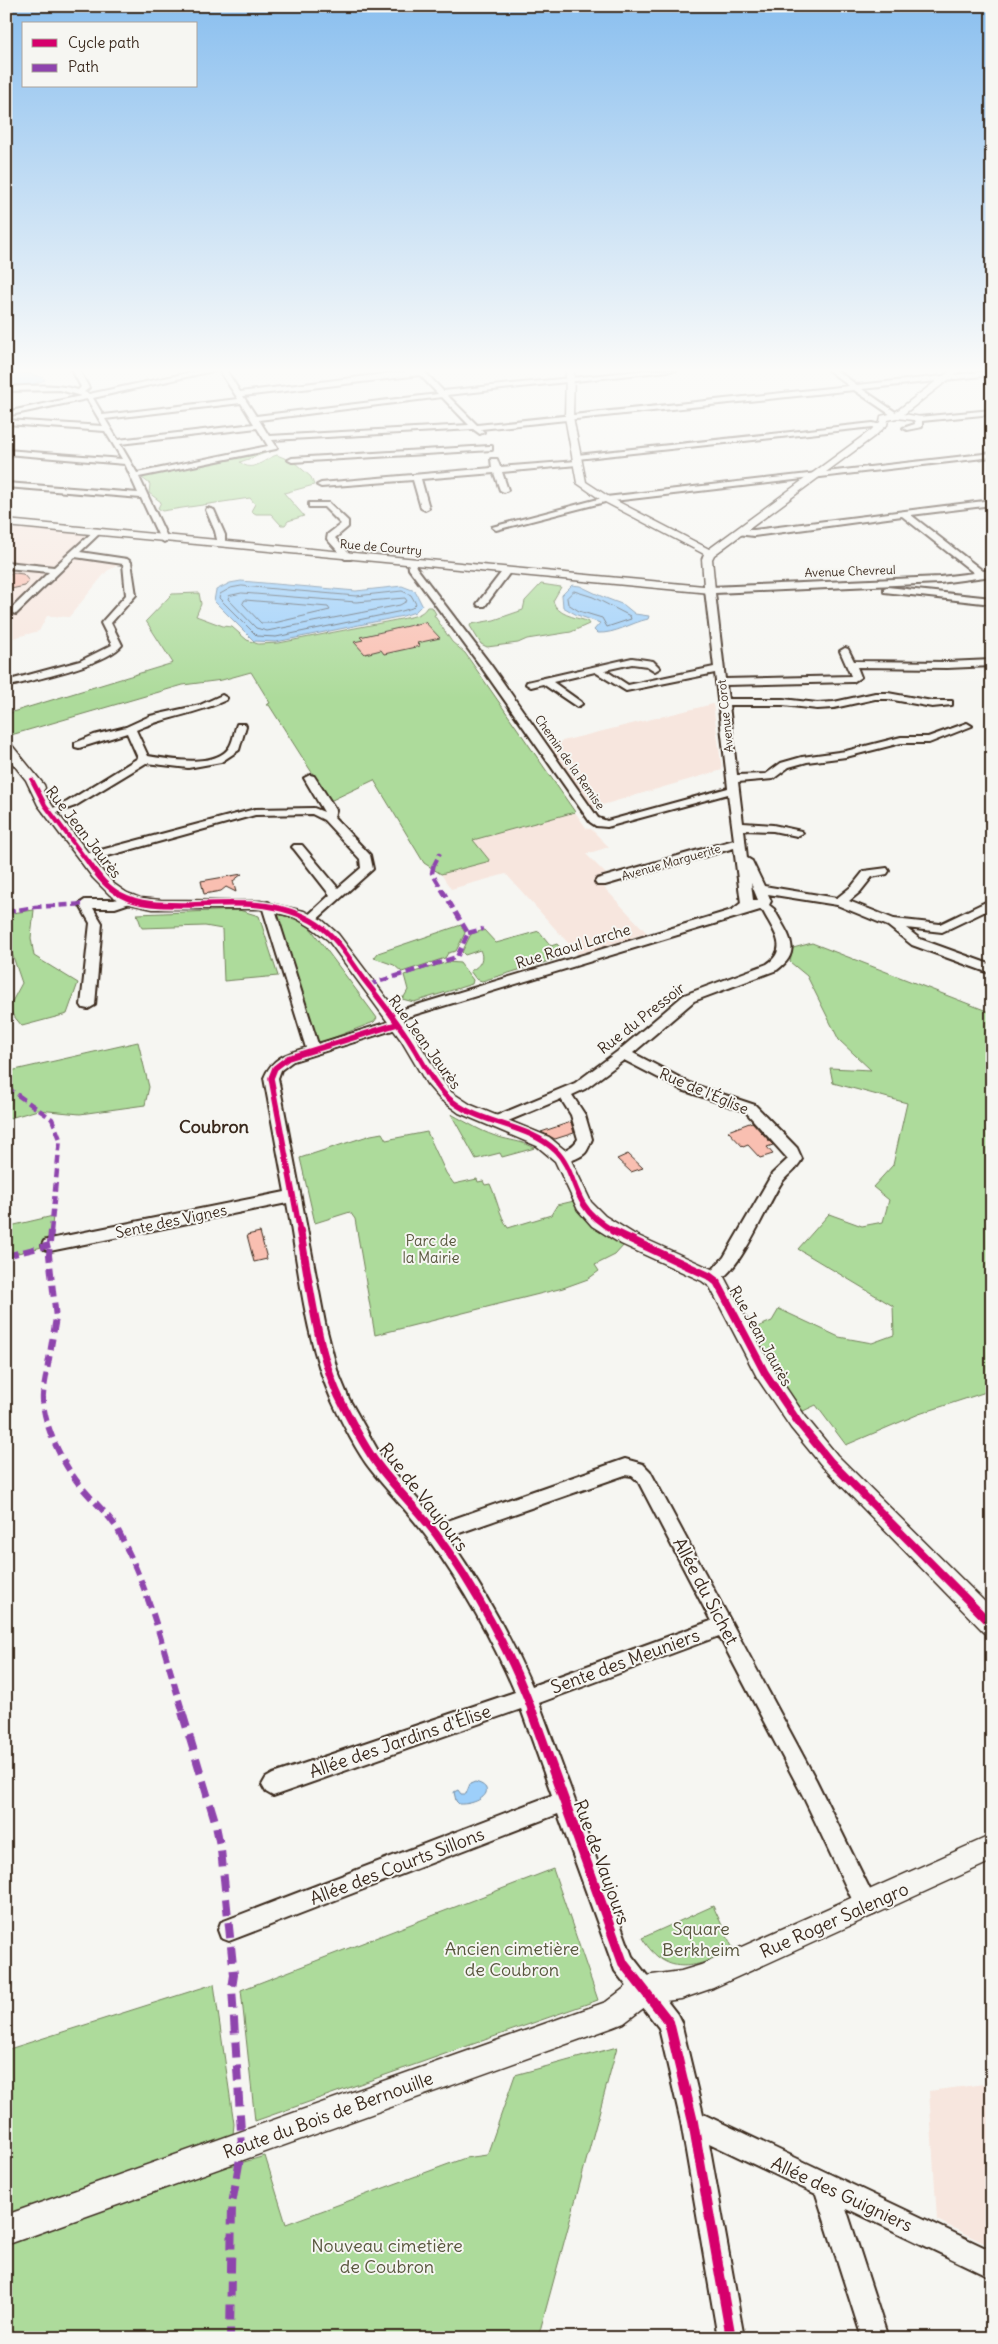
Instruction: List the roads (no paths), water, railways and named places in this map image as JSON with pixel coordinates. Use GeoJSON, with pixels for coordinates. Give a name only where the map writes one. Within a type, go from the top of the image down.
{"type":"FeatureCollection","features":[{"type":"Feature","properties":{"kind":"street"},"geometry":{"type":"LineString","coordinates":[[136,479],[164,539]]}},
{"type":"Feature","properties":{"kind":"street"},"geometry":{"type":"LineString","coordinates":[[321,485],[388,479]]}},
{"type":"Feature","properties":{"kind":"street"},"geometry":{"type":"LineString","coordinates":[[417,479],[425,508]]}},
{"type":"Feature","properties":{"kind":"street"},"geometry":{"type":"LineString","coordinates":[[500,479],[504,490]]}},
{"type":"Feature","properties":{"kind":"street"},"geometry":{"type":"LineString","coordinates":[[581,479],[582,483],[607,499],[710,553]]}},
{"type":"Feature","properties":{"kind":"street"},"geometry":{"type":"LineString","coordinates":[[496,527],[607,499],[784,479]]}},
{"type":"Feature","properties":{"kind":"street"},"geometry":{"type":"LineString","coordinates":[[710,590],[707,559],[710,553],[810,479]]}},
{"type":"Feature","properties":{"kind":"street"},"geometry":{"type":"LineString","coordinates":[[6,485],[144,496]]}},
{"type":"Feature","properties":{"kind":"street"},"geometry":{"type":"LineString","coordinates":[[740,532],[754,532],[992,502]]}},
{"type":"Feature","properties":{"kind":"street"},"geometry":{"type":"LineString","coordinates":[[312,505],[326,505],[345,522],[345,525],[331,536],[331,539],[348,556]]}},
{"type":"Feature","properties":{"kind":"street"},"geometry":{"type":"LineString","coordinates":[[210,510],[214,522],[218,525],[222,544]]}},
{"type":"Feature","properties":{"kind":"street"},"geometry":{"type":"LineString","coordinates":[[904,514],[981,574]]}},
{"type":"Feature","properties":{"kind":"street","name":"Rue de Courtry"},"geometry":{"type":"LineString","coordinates":[[6,524],[710,590]]}},
{"type":"Feature","properties":{"kind":"street"},"geometry":{"type":"LineString","coordinates":[[13,612],[96,532]]}},
{"type":"Feature","properties":{"kind":"street"},"geometry":{"type":"LineString","coordinates":[[6,684],[82,663],[117,645],[106,624],[131,595],[127,562],[73,554]]}},
{"type":"Feature","properties":{"kind":"street","name":"Chemin de la Remise"},"geometry":{"type":"LineString","coordinates":[[411,562],[412,567],[486,666],[594,820],[600,824],[607,824],[732,784]]}},
{"type":"Feature","properties":{"kind":"street"},"geometry":{"type":"LineString","coordinates":[[6,565],[56,570]]}},
{"type":"Feature","properties":{"kind":"street"},"geometry":{"type":"LineString","coordinates":[[482,604],[507,571]]}},
{"type":"Feature","properties":{"kind":"street","name":"Avenue Chevreul"},"geometry":{"type":"LineString","coordinates":[[710,590],[838,584],[869,585],[949,579],[992,573]]}},
{"type":"Feature","properties":{"kind":"street"},"geometry":{"type":"LineString","coordinates":[[869,585],[992,602]]}},
{"type":"Feature","properties":{"kind":"street","name":"Avenue Corot"},"geometry":{"type":"LineString","coordinates":[[710,590],[747,904]]}},
{"type":"Feature","properties":{"kind":"street"},"geometry":{"type":"LineString","coordinates":[[721,682],[853,679],[856,677],[845,651]]}},
{"type":"Feature","properties":{"kind":"street"},"geometry":{"type":"LineString","coordinates":[[531,684],[632,661],[650,663],[655,668]]}},
{"type":"Feature","properties":{"kind":"street"},"geometry":{"type":"LineString","coordinates":[[851,664],[913,663],[947,666],[992,663]]}},
{"type":"Feature","properties":{"kind":"street"},"geometry":{"type":"LineString","coordinates":[[596,669],[626,688],[719,669]]}},
{"type":"Feature","properties":{"kind":"street"},"geometry":{"type":"LineString","coordinates":[[543,680],[577,704]]}},
{"type":"Feature","properties":{"kind":"street"},"geometry":{"type":"LineString","coordinates":[[724,702],[783,702],[834,706],[875,696],[888,696],[919,702],[948,703]]}},
{"type":"Feature","properties":{"kind":"street"},"geometry":{"type":"LineString","coordinates":[[79,746],[98,737],[130,729],[154,718],[203,707],[222,698]]}},
{"type":"Feature","properties":{"kind":"street"},"geometry":{"type":"LineString","coordinates":[[54,811],[71,804],[144,759],[188,765],[217,760],[235,748],[241,726]]}},
{"type":"Feature","properties":{"kind":"street"},"geometry":{"type":"LineString","coordinates":[[732,784],[768,778],[785,765],[796,762],[846,754],[901,740],[929,740],[967,726]]}},
{"type":"Feature","properties":{"kind":"street"},"geometry":{"type":"LineString","coordinates":[[130,729],[144,759]]}},
{"type":"Feature","properties":{"kind":"street","name":"Rue Jean Jaurès"},"geometry":{"type":"LineString","coordinates":[[6,746],[32,780],[35,791],[54,811],[86,858],[114,891],[129,899],[159,905],[239,904],[268,906],[298,913],[310,919],[333,937],[395,1020],[439,1088],[449,1098],[471,1112],[539,1138],[562,1158],[584,1206],[599,1221],[619,1234],[713,1278],[765,1373],[803,1428],[830,1461],[992,1624]]}},
{"type":"Feature","properties":{"kind":"street"},"geometry":{"type":"LineString","coordinates":[[310,778],[330,810],[328,818]]}},
{"type":"Feature","properties":{"kind":"street"},"geometry":{"type":"LineString","coordinates":[[86,858],[255,812],[314,812],[328,818],[366,858],[367,869],[336,894],[310,919]]}},
{"type":"Feature","properties":{"kind":"street"},"geometry":{"type":"LineString","coordinates":[[738,826],[773,828],[797,833]]}},
{"type":"Feature","properties":{"kind":"street","name":"Avenue Corot"},"geometry":{"type":"LineString","coordinates":[[741,842],[749,868],[764,903]]}},
{"type":"Feature","properties":{"kind":"street","name":"Avenue Marguerite"},"geometry":{"type":"LineString","coordinates":[[601,882],[741,842]]}},
{"type":"Feature","properties":{"kind":"street"},"geometry":{"type":"LineString","coordinates":[[298,847],[336,894]]}},
{"type":"Feature","properties":{"kind":"street"},"geometry":{"type":"LineString","coordinates":[[840,902],[856,889],[868,874],[883,871]]}},
{"type":"Feature","properties":{"kind":"street"},"geometry":{"type":"LineString","coordinates":[[744,880],[750,885],[755,900],[764,903]]}},
{"type":"Feature","properties":{"kind":"street"},"geometry":{"type":"LineString","coordinates":[[759,888],[840,902],[892,923],[942,928],[992,903]]}},
{"type":"Feature","properties":{"kind":"street","name":"Rue Raoul Larche"},"geometry":{"type":"LineString","coordinates":[[313,1049],[395,1020],[735,914],[764,903],[798,894]]}},
{"type":"Feature","properties":{"kind":"street"},"geometry":{"type":"LineString","coordinates":[[88,1005],[96,923],[85,904],[115,904],[129,899]]}},
{"type":"Feature","properties":{"kind":"street"},"geometry":{"type":"LineString","coordinates":[[735,914],[747,904],[764,903]]}},
{"type":"Feature","properties":{"kind":"street","name":"Rue du Pressoir"},"geometry":{"type":"LineString","coordinates":[[496,1121],[580,1086],[623,1054],[689,998],[772,967],[779,962],[786,952],[786,945],[764,903]]}},
{"type":"Feature","properties":{"kind":"street"},"geometry":{"type":"LineString","coordinates":[[268,906],[313,1049]]}},
{"type":"Feature","properties":{"kind":"street"},"geometry":{"type":"LineString","coordinates":[[892,923],[916,942],[992,970]]}},
{"type":"Feature","properties":{"kind":"street","name":"Rue de Vaujours"},"geometry":{"type":"LineString","coordinates":[[313,1049],[288,1058],[275,1068],[271,1078],[292,1196],[329,1370],[341,1401],[376,1463],[435,1533],[461,1571],[511,1661],[527,1697],[623,1963],[669,2022],[693,2122],[731,2338]]}},
{"type":"Feature","properties":{"kind":"street","name":"Rue de l'Église"},"geometry":{"type":"LineString","coordinates":[[623,1054],[687,1087],[750,1108],[792,1152],[795,1159],[791,1166],[777,1178],[730,1261],[713,1278]]}},
{"type":"Feature","properties":{"kind":"street"},"geometry":{"type":"LineString","coordinates":[[562,1158],[579,1150],[585,1139],[578,1115],[564,1093]]}},
{"type":"Feature","properties":{"kind":"street","name":"Sente des Vignes"},"geometry":{"type":"LineString","coordinates":[[50,1245],[292,1196]]}},
{"type":"Feature","properties":{"kind":"street","name":"Allée du Sichet"},"geometry":{"type":"LineString","coordinates":[[435,1533],[624,1467],[638,1469],[644,1476],[809,1787],[867,1906]]}},
{"type":"Feature","properties":{"kind":"street","name":"Sente des Meuniers"},"geometry":{"type":"LineString","coordinates":[[527,1697],[724,1625]]}},
{"type":"Feature","properties":{"kind":"street","name":"Allée des Jardins d'Élise"},"geometry":{"type":"LineString","coordinates":[[273,1785],[527,1697]]}},
{"type":"Feature","properties":{"kind":"street","name":"Allée des Courts Sillons"},"geometry":{"type":"LineString","coordinates":[[229,1930],[564,1801]]}},
{"type":"Feature","properties":{"kind":"street","name":"Rue Roger Salengro"},"geometry":{"type":"LineString","coordinates":[[645,1990],[681,1985],[702,1978],[867,1906],[992,1848]]}},
{"type":"Feature","properties":{"kind":"street","name":"Route du Bois de Bernouille"},"geometry":{"type":"LineString","coordinates":[[6,2230],[605,2016],[614,2012],[645,1990]]}},
{"type":"Feature","properties":{"kind":"street","name":"Allée des Guigniers"},"geometry":{"type":"LineString","coordinates":[[693,2122],[992,2265]]}},
{"type":"Feature","properties":{"kind":"street"},"geometry":{"type":"LineString","coordinates":[[826,2186],[875,2338]]}},
{"type":"Feature","properties":{"kind":"water"},"geometry":{"type":"Polygon","coordinates":[[[241,581],[356,591],[402,586],[415,591],[422,605],[415,612],[403,616],[276,642],[254,641],[214,601],[216,590],[230,583],[241,581]]]}},
{"type":"Feature","properties":{"kind":"water"},"geometry":{"type":"Polygon","coordinates":[[[572,585],[580,586],[624,605],[635,614],[649,616],[648,619],[610,632],[597,633],[594,630],[600,623],[577,615],[563,607],[562,595],[572,585]]]}},
{"type":"Feature","properties":{"kind":"water"},"geometry":{"type":"Polygon","coordinates":[[[475,1782],[486,1788],[484,1796],[474,1802],[459,1804],[456,1801],[454,1792],[458,1790],[461,1794],[466,1794],[470,1784],[475,1782]]]}},
{"type":"Feature","properties":{"kind":"district","name":"Coubron"},"geometry":{"type":"Point","coordinates":[214,1126]}},
{"type":"Feature","properties":{"kind":"park label","name":"Parc de la Mairie"},"geometry":{"type":"Point","coordinates":[431,1248]}},
{"type":"Feature","properties":{"kind":"park label","name":"Square Berkheim"},"geometry":{"type":"Point","coordinates":[701,1938]}},
{"type":"Feature","properties":{"kind":"park label","name":"Ancien cimetière de Coubron"},"geometry":{"type":"Point","coordinates":[512,1958]}},
{"type":"Feature","properties":{"kind":"park label","name":"Nouveau cimetière de Coubron"},"geometry":{"type":"Point","coordinates":[387,2255]}}]}
